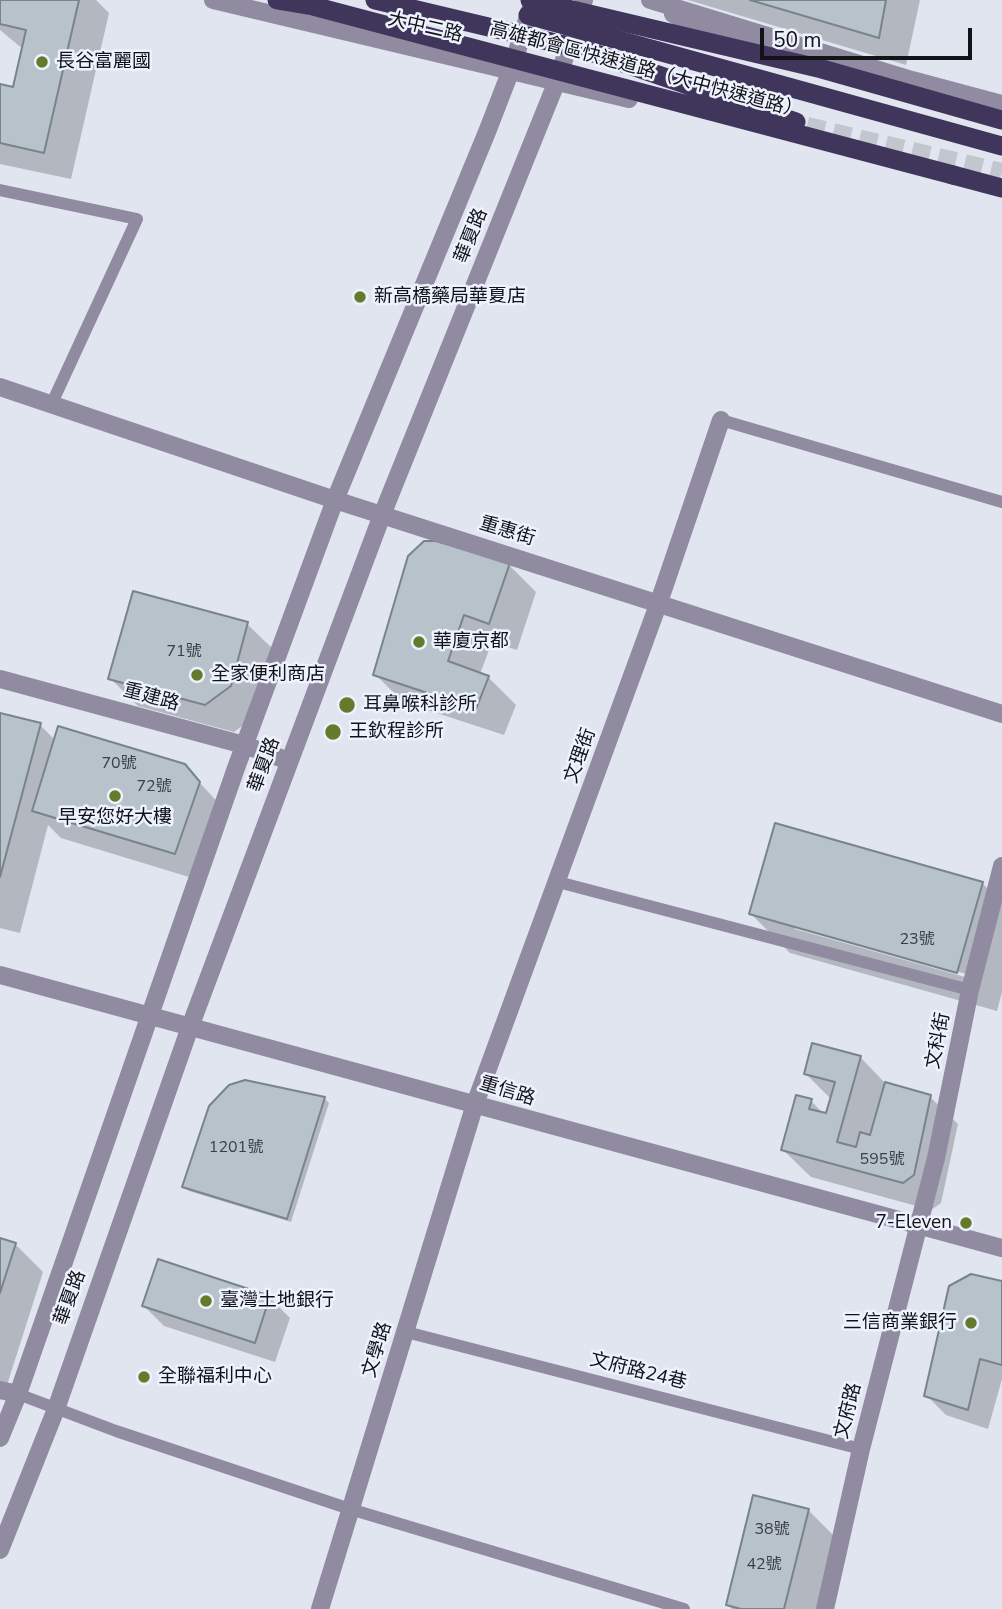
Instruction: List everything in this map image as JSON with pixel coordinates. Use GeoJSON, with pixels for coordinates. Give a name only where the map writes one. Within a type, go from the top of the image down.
{"type":"FeatureCollection","features":[{"type":"Feature","properties":{"kind":"highway","name":"高雄都會區快速道路（大中快速道路）"},"geometry":{"type":"LineString","coordinates":[[277,0],[313,6],[1002,188]]}},
{"type":"Feature","properties":{"kind":"highway"},"geometry":{"type":"LineString","coordinates":[[375,0],[584,50],[953,175]]}},
{"type":"Feature","properties":{"kind":"highway","name":"高雄都會區快速道路（大中快速道路）"},"geometry":{"type":"LineString","coordinates":[[530,5],[822,69],[1002,120]]}},
{"type":"Feature","properties":{"kind":"highway"},"geometry":{"type":"LineString","coordinates":[[530,5],[575,28],[1002,146]]}},
{"type":"Feature","properties":{"kind":"street","name":"大中二路"},"geometry":{"type":"LineString","coordinates":[[214,0],[627,98],[1002,196]]}},
{"type":"Feature","properties":{"kind":"street","name":"華夏路"},"geometry":{"type":"LineString","coordinates":[[0,1550],[56,1409],[190,1027],[289,761],[382,515],[557,81],[584,0]]}},
{"type":"Feature","properties":{"kind":"street"},"geometry":{"type":"LineString","coordinates":[[648,0],[699,28],[836,65]]}},
{"type":"Feature","properties":{"kind":"street"},"geometry":{"type":"LineString","coordinates":[[648,0],[912,80],[1002,104]]}},
{"type":"Feature","properties":{"kind":"street","name":"華夏路"},"geometry":{"type":"LineString","coordinates":[[0,1438],[152,1015],[244,746],[335,500],[511,70],[530,5]]}},
{"type":"Feature","properties":{"kind":"street"},"geometry":{"type":"LineString","coordinates":[[627,98],[659,85],[807,126]]}},
{"type":"Feature","properties":{"kind":"street","name":"重惠街"},"geometry":{"type":"LineString","coordinates":[[0,387],[335,500],[1002,714]]}},
{"type":"Feature","properties":{"kind":"street","name":"文理街"},"geometry":{"type":"LineString","coordinates":[[475,1104],[659,602],[720,420]]}},
{"type":"Feature","properties":{"kind":"street","name":"重建路"},"geometry":{"type":"LineString","coordinates":[[0,679],[244,746],[289,761]]}},
{"type":"Feature","properties":{"kind":"street","name":"文科街"},"geometry":{"type":"LineString","coordinates":[[919,1225],[936,1158],[970,990],[1002,866]]}},
{"type":"Feature","properties":{"kind":"street","name":"重信路"},"geometry":{"type":"LineString","coordinates":[[0,975],[1002,1248]]}},
{"type":"Feature","properties":{"kind":"street","name":"文學路"},"geometry":{"type":"LineString","coordinates":[[320,1609],[475,1104]]}},
{"type":"Feature","properties":{"kind":"street","name":"文府路"},"geometry":{"type":"LineString","coordinates":[[825,1609],[861,1449],[919,1225]]}},
{"type":"Feature","properties":{"kind":"street"},"geometry":{"type":"LineString","coordinates":[[0,1390],[18,1394]]}},
{"type":"Feature","properties":{"kind":"lane"},"geometry":{"type":"LineString","coordinates":[[0,190],[137,219],[51,404]]}},
{"type":"Feature","properties":{"kind":"lane"},"geometry":{"type":"LineString","coordinates":[[720,420],[1002,502]]}},
{"type":"Feature","properties":{"kind":"lane"},"geometry":{"type":"LineString","coordinates":[[558,881],[970,990]]}},
{"type":"Feature","properties":{"kind":"lane","name":"文府路24巷"},"geometry":{"type":"LineString","coordinates":[[406,1332],[861,1449]]}},
{"type":"Feature","properties":{"kind":"lane"},"geometry":{"type":"LineString","coordinates":[[18,1394],[350,1509],[684,1609]]}},
{"type":"Feature","properties":{"kind":"building","name":"長谷富麗國"},"geometry":{"type":"Polygon","coordinates":[[[0,0],[79,0],[44,153],[0,143],[0,84],[13,87],[26,30],[0,24],[0,0]]]}},
{"type":"Feature","properties":{"kind":"building"},"geometry":{"type":"Polygon","coordinates":[[[750,0],[886,0],[879,38],[750,0]]]}},
{"type":"Feature","properties":{"kind":"building","name":"華廈京都"},"geometry":{"type":"Polygon","coordinates":[[[424,541],[436,541],[510,563],[489,624],[464,615],[448,661],[489,676],[476,709],[373,675],[408,556],[424,541]]]}},
{"type":"Feature","properties":{"kind":"building"},"geometry":{"type":"Polygon","coordinates":[[[133,591],[248,622],[231,686],[205,705],[108,679],[133,591]]]}},
{"type":"Feature","properties":{"kind":"building"},"geometry":{"type":"Polygon","coordinates":[[[0,713],[41,723],[0,877],[0,713]]]}},
{"type":"Feature","properties":{"kind":"building","name":"早安您好大樓"},"geometry":{"type":"Polygon","coordinates":[[[58,726],[185,764],[200,782],[175,854],[32,811],[58,726]]]}},
{"type":"Feature","properties":{"kind":"building"},"geometry":{"type":"Polygon","coordinates":[[[775,823],[983,882],[957,973],[749,914],[775,823]]]}},
{"type":"Feature","properties":{"kind":"building"},"geometry":{"type":"Polygon","coordinates":[[[812,1043],[861,1056],[837,1142],[856,1147],[860,1132],[870,1135],[885,1082],[931,1095],[914,1175],[903,1183],[781,1150],[796,1095],[812,1099],[809,1109],[826,1113],[835,1082],[804,1074],[812,1043]]]}},
{"type":"Feature","properties":{"kind":"building"},"geometry":{"type":"Polygon","coordinates":[[[245,1080],[325,1097],[287,1219],[182,1187],[209,1106],[229,1085],[245,1080]]]}},
{"type":"Feature","properties":{"kind":"building"},"geometry":{"type":"Polygon","coordinates":[[[0,1238],[16,1243],[0,1293],[0,1238]]]}},
{"type":"Feature","properties":{"kind":"building","name":"臺灣土地銀行"},"geometry":{"type":"Polygon","coordinates":[[[158,1259],[270,1296],[255,1343],[142,1306],[158,1259]]]}},
{"type":"Feature","properties":{"kind":"building","name":"三信商業銀行"},"geometry":{"type":"Polygon","coordinates":[[[971,1274],[1002,1281],[1002,1365],[980,1359],[968,1410],[924,1396],[949,1286],[971,1274]]]}},
{"type":"Feature","properties":{"kind":"building"},"geometry":{"type":"Polygon","coordinates":[[[753,1495],[809,1509],[784,1609],[741,1609],[726,1605],[753,1495]]]}},
{"type":"Feature","properties":{"kind":"tunnel"},"geometry":{"type":"LineString","coordinates":[[807,126],[1002,172]]}},
{"type":"Feature","properties":{"kind":"place","name":"長谷富麗國"},"geometry":{"type":"Point","coordinates":[42,62]}},
{"type":"Feature","properties":{"kind":"place","name":"新高橋藥局華夏店"},"geometry":{"type":"Point","coordinates":[360,297]}},
{"type":"Feature","properties":{"kind":"place","name":"華廈京都"},"geometry":{"type":"Point","coordinates":[419,642]}},
{"type":"Feature","properties":{"kind":"place","name":"全家便利商店"},"geometry":{"type":"Point","coordinates":[197,675]}},
{"type":"Feature","properties":{"kind":"place","name":"耳鼻喉科診所"},"geometry":{"type":"Point","coordinates":[347,705]}},
{"type":"Feature","properties":{"kind":"place","name":"王欽程診所"},"geometry":{"type":"Point","coordinates":[333,732]}},
{"type":"Feature","properties":{"kind":"place","name":"早安您好大樓"},"geometry":{"type":"Point","coordinates":[115,796]}},
{"type":"Feature","properties":{"kind":"place","name":"7-Eleven"},"geometry":{"type":"Point","coordinates":[966,1223]}},
{"type":"Feature","properties":{"kind":"place","name":"臺灣土地銀行"},"geometry":{"type":"Point","coordinates":[206,1301]}},
{"type":"Feature","properties":{"kind":"place","name":"三信商業銀行"},"geometry":{"type":"Point","coordinates":[971,1323]}},
{"type":"Feature","properties":{"kind":"place","name":"全聯福利中心"},"geometry":{"type":"Point","coordinates":[144,1377]}}]}
